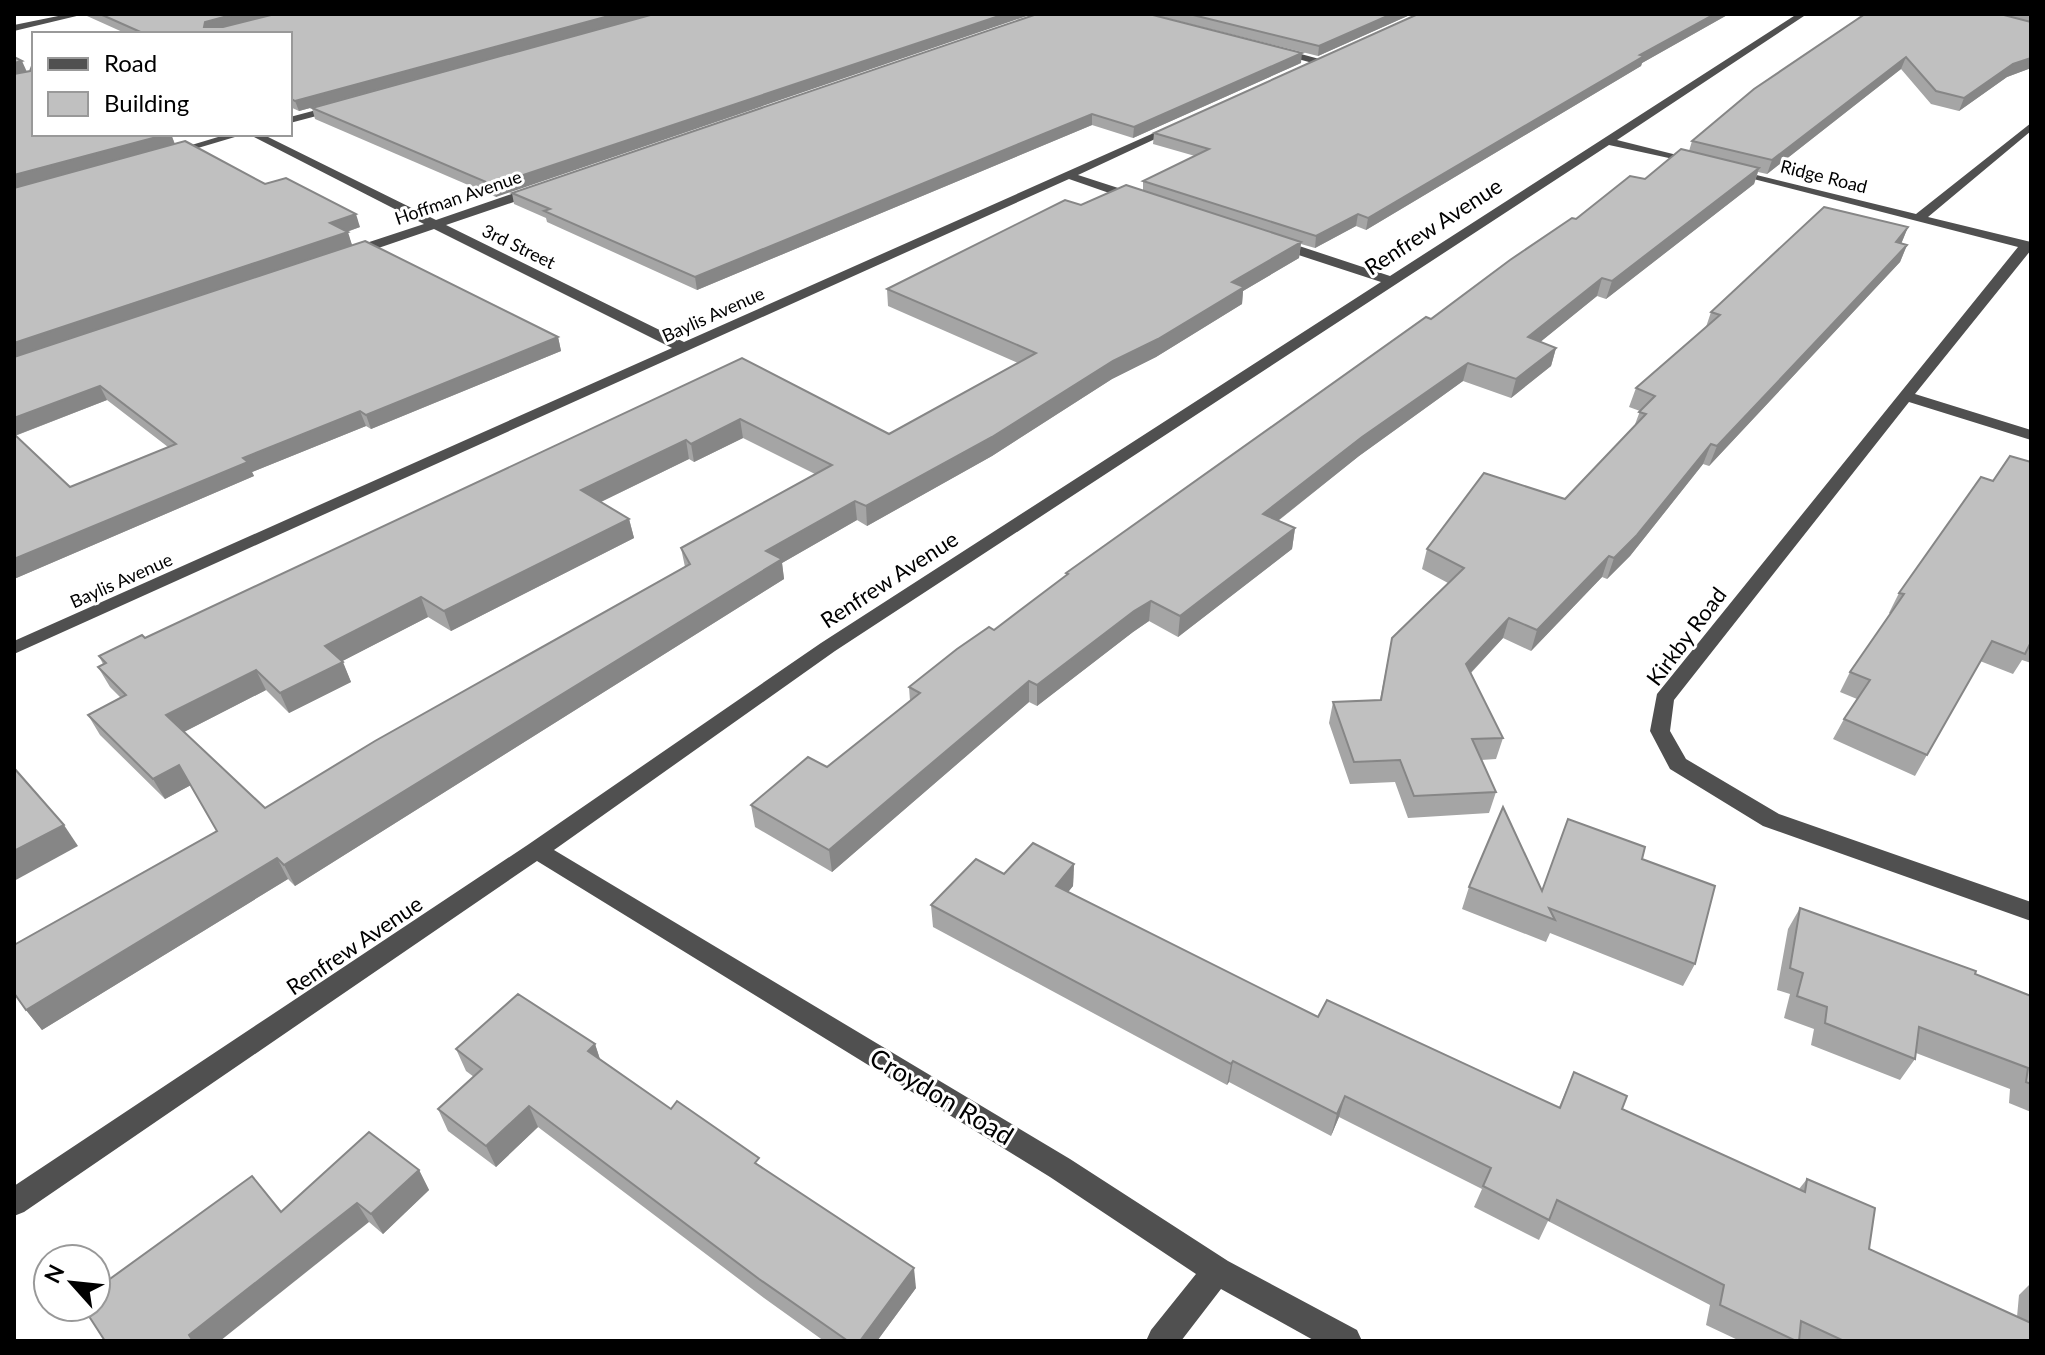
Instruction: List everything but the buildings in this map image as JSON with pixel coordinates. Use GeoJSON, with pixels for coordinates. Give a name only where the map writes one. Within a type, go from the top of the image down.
{"type":"FeatureCollection","features":[{"type":"Feature","properties":{"kind":"street"},"geometry":{"type":"LineString","coordinates":[[14,28],[81,14]]}},
{"type":"Feature","properties":{"kind":"street","name":"Renfrew Avenue"},"geometry":{"type":"LineString","coordinates":[[14,1202],[537,850],[828,647],[1803,14]]}},
{"type":"Feature","properties":{"kind":"street"},"geometry":{"type":"LineString","coordinates":[[1261,47],[1327,59],[1293,74]]}},
{"type":"Feature","properties":{"kind":"street"},"geometry":{"type":"LineString","coordinates":[[292,119],[351,103]]}},
{"type":"Feature","properties":{"kind":"street","name":"Baylis Avenue"},"geometry":{"type":"LineString","coordinates":[[14,648],[1195,118]]}},
{"type":"Feature","properties":{"kind":"street"},"geometry":{"type":"LineString","coordinates":[[1919,218],[2031,126]]}},
{"type":"Feature","properties":{"kind":"street"},"geometry":{"type":"LineString","coordinates":[[165,155],[233,136]]}},
{"type":"Feature","properties":{"kind":"street","name":"3rd Street"},"geometry":{"type":"LineString","coordinates":[[257,136],[682,347]]}},
{"type":"Feature","properties":{"kind":"street","name":"Ridge Road"},"geometry":{"type":"LineString","coordinates":[[1608,141],[2029,246]]}},
{"type":"Feature","properties":{"kind":"street"},"geometry":{"type":"LineString","coordinates":[[1067,175],[1155,204]]}},
{"type":"Feature","properties":{"kind":"street","name":"Hoffman Avenue"},"geometry":{"type":"LineString","coordinates":[[344,255],[554,183]]}},
{"type":"Feature","properties":{"kind":"street"},"geometry":{"type":"LineString","coordinates":[[1259,238],[1392,281]]}},
{"type":"Feature","properties":{"kind":"street","name":"Kirkby Road"},"geometry":{"type":"LineString","coordinates":[[2029,246],[1664,699],[1660,731],[1678,764],[1771,820],[2031,912]]}},
{"type":"Feature","properties":{"kind":"street"},"geometry":{"type":"LineString","coordinates":[[1906,396],[2031,435]]}},
{"type":"Feature","properties":{"kind":"street","name":"Croydon Road"},"geometry":{"type":"LineString","coordinates":[[537,850],[1060,1168],[1217,1271],[1346,1341]]}},
{"type":"Feature","properties":{"kind":"street"},"geometry":{"type":"LineString","coordinates":[[1162,1341],[1217,1271]]}}]}
